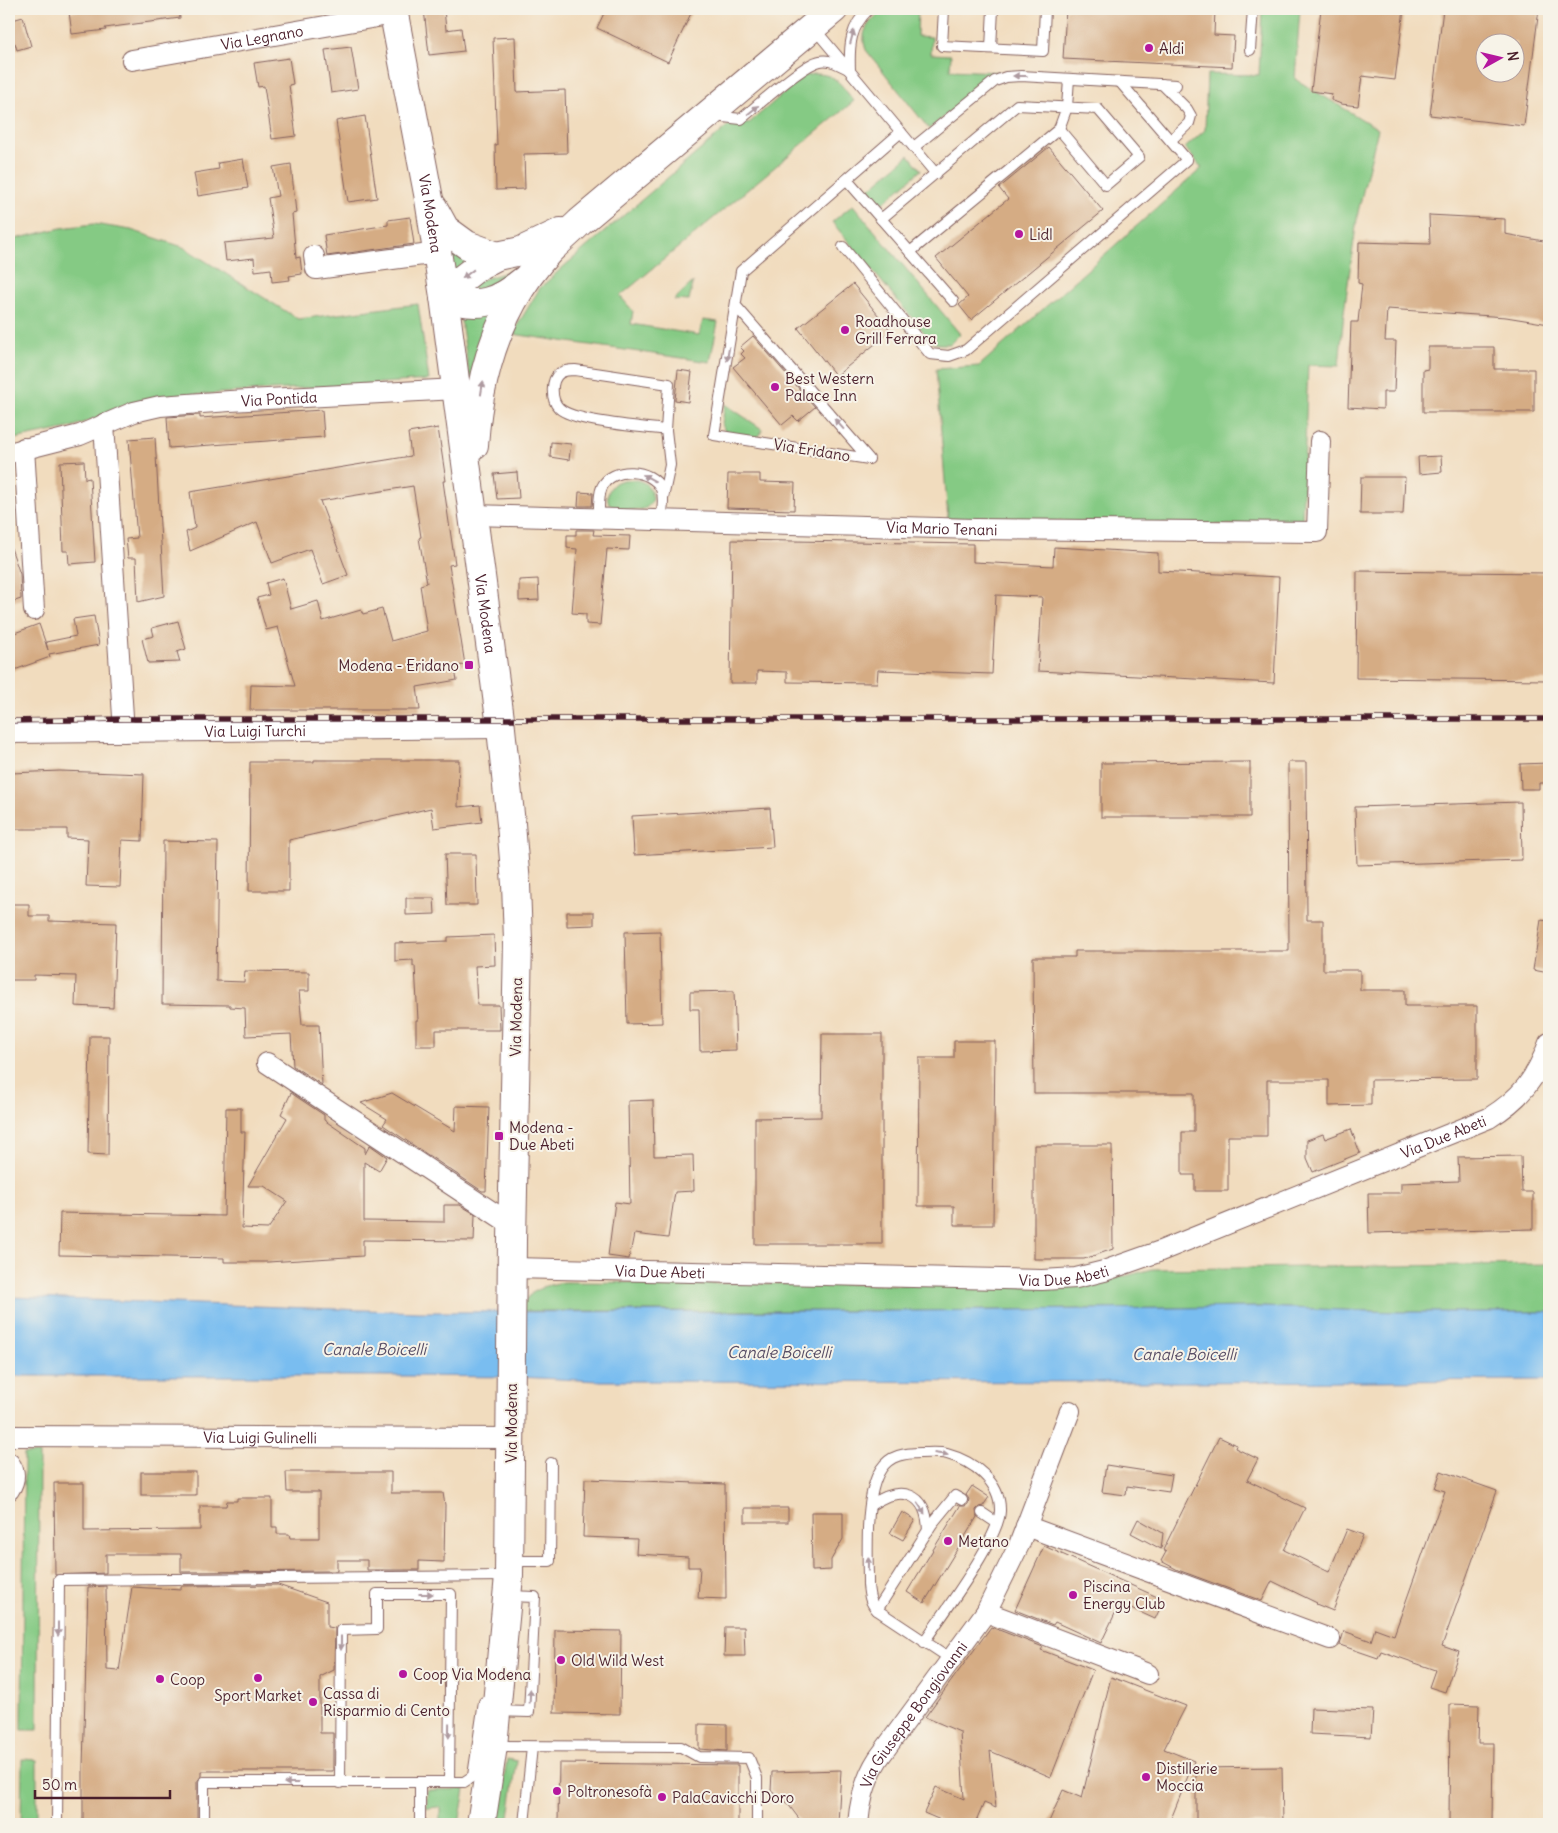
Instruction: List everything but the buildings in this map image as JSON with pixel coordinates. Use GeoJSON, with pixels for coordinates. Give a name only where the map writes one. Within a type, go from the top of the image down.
{"type":"FeatureCollection","features":[{"type":"Feature","properties":{"kind":"main road"},"geometry":{"type":"LineString","coordinates":[[472,502],[475,432],[483,380],[495,337],[511,305],[530,275],[550,251],[580,222],[834,9]]}},
{"type":"Feature","properties":{"kind":"main road","name":"Via Modena"},"geometry":{"type":"LineString","coordinates":[[393,11],[429,199],[457,389],[512,824],[518,942],[512,1225],[509,1586],[491,1702],[493,1746],[481,1824]]}},
{"type":"Feature","properties":{"kind":"main road"},"geometry":{"type":"LineString","coordinates":[[429,199],[446,229],[467,245],[497,256]]}},
{"type":"Feature","properties":{"kind":"main road"},"geometry":{"type":"LineString","coordinates":[[530,275],[505,296],[486,303],[458,302],[444,297],[462,278],[480,265],[497,256],[521,251],[580,222]]}},
{"type":"Feature","properties":{"kind":"street","name":"Via Legnano"},"geometry":{"type":"LineString","coordinates":[[132,60],[354,15],[393,11]]}},
{"type":"Feature","properties":{"kind":"street"},"geometry":{"type":"LineString","coordinates":[[314,256],[316,269],[438,253]]}},
{"type":"Feature","properties":{"kind":"street","name":"Via Pontida"},"geometry":{"type":"LineString","coordinates":[[34,610],[16,450],[80,435],[134,412],[160,406],[457,389]]}},
{"type":"Feature","properties":{"kind":"street"},"geometry":{"type":"LineString","coordinates":[[104,424],[124,732]]}},
{"type":"Feature","properties":{"kind":"street","name":"Via Mario Tenani"},"geometry":{"type":"LineString","coordinates":[[472,502],[599,518],[975,529],[1318,532],[1320,440]]}},
{"type":"Feature","properties":{"kind":"street","name":"Via Luigi Turchi"},"geometry":{"type":"LineString","coordinates":[[9,733],[501,728]]}},
{"type":"Feature","properties":{"kind":"street","name":"Via Due Abeti"},"geometry":{"type":"LineString","coordinates":[[512,1268],[1042,1280],[1076,1278],[1104,1272],[1489,1118],[1518,1097],[1543,1072],[1549,1043]]}},
{"type":"Feature","properties":{"kind":"street"},"geometry":{"type":"LineString","coordinates":[[267,1063],[512,1225]]}},
{"type":"Feature","properties":{"kind":"street","name":"Via Giuseppe Bongiovanni"},"geometry":{"type":"LineString","coordinates":[[858,1824],[864,1788],[869,1773],[889,1741],[986,1612],[1019,1545],[1070,1411]]}},
{"type":"Feature","properties":{"kind":"street","name":"Via Luigi Gulinelli"},"geometry":{"type":"LineString","coordinates":[[9,1436],[511,1438]]}},
{"type":"Feature","properties":{"kind":"street"},"geometry":{"type":"LineString","coordinates":[[9,1463],[13,1469],[14,1482],[9,1490]]}},
{"type":"Feature","properties":{"kind":"street"},"geometry":{"type":"LineString","coordinates":[[1026,1526],[1330,1639]]}},
{"type":"Feature","properties":{"kind":"street"},"geometry":{"type":"LineString","coordinates":[[986,1612],[1148,1674]]}},
{"type":"Feature","properties":{"kind":"lane"},"geometry":{"type":"LineString","coordinates":[[850,70],[849,50],[852,35],[858,20],[869,9]]}},
{"type":"Feature","properties":{"kind":"lane"},"geometry":{"type":"LineString","coordinates":[[944,9],[942,46],[1043,51],[1045,9]]}},
{"type":"Feature","properties":{"kind":"lane"},"geometry":{"type":"LineString","coordinates":[[991,48],[993,9]]}},
{"type":"Feature","properties":{"kind":"lane"},"geometry":{"type":"LineString","coordinates":[[1250,50],[1253,9]]}},
{"type":"Feature","properties":{"kind":"lane"},"geometry":{"type":"LineString","coordinates":[[813,26],[936,174]]}},
{"type":"Feature","properties":{"kind":"lane"},"geometry":{"type":"LineString","coordinates":[[708,115],[741,119],[796,75],[820,61],[831,62],[850,70]]}},
{"type":"Feature","properties":{"kind":"lane"},"geometry":{"type":"LineString","coordinates":[[914,147],[995,81],[1006,77],[1021,76],[1176,85]]}},
{"type":"Feature","properties":{"kind":"lane"},"geometry":{"type":"LineString","coordinates":[[910,252],[1059,129],[1067,107],[1068,79]]}},
{"type":"Feature","properties":{"kind":"lane"},"geometry":{"type":"LineString","coordinates":[[843,246],[930,354],[949,356],[966,350],[1187,160],[1120,82]]}},
{"type":"Feature","properties":{"kind":"lane"},"geometry":{"type":"LineString","coordinates":[[1162,84],[1187,109],[1191,116],[1189,123],[1171,140]]}},
{"type":"Feature","properties":{"kind":"lane"},"geometry":{"type":"LineString","coordinates":[[881,218],[1017,105],[1098,109],[1140,157],[1106,185],[1059,129]]}},
{"type":"Feature","properties":{"kind":"lane","name":"Via Eridano"},"geometry":{"type":"LineString","coordinates":[[736,306],[869,459],[714,436],[741,271],[901,132]]}},
{"type":"Feature","properties":{"kind":"lane"},"geometry":{"type":"LineString","coordinates":[[847,180],[953,302]]}},
{"type":"Feature","properties":{"kind":"lane"},"geometry":{"type":"LineString","coordinates":[[661,520],[663,498],[670,465],[666,430],[669,384],[575,370],[568,370],[559,374],[554,381],[552,389],[558,408],[575,417],[666,430]]}},
{"type":"Feature","properties":{"kind":"lane"},"geometry":{"type":"LineString","coordinates":[[599,518],[601,490],[610,476],[618,473],[638,473],[650,476],[661,488],[663,498]]}},
{"type":"Feature","properties":{"kind":"lane"},"geometry":{"type":"LineString","coordinates":[[924,1642],[982,1554],[997,1523],[1000,1512],[997,1494],[986,1477],[977,1468],[946,1454],[900,1454],[886,1463],[876,1479],[870,1505],[868,1585],[872,1604],[877,1610],[924,1642],[951,1659]]}},
{"type":"Feature","properties":{"kind":"lane"},"geometry":{"type":"LineString","coordinates":[[57,1824],[59,1580],[509,1586],[550,1561],[551,1463]]}},
{"type":"Feature","properties":{"kind":"lane"},"geometry":{"type":"LineString","coordinates":[[870,1505],[882,1497],[891,1494],[908,1494],[920,1504],[925,1512],[928,1530]]}},
{"type":"Feature","properties":{"kind":"lane"},"geometry":{"type":"LineString","coordinates":[[877,1610],[928,1530],[955,1496],[962,1500]]}},
{"type":"Feature","properties":{"kind":"lane"},"geometry":{"type":"LineString","coordinates":[[982,1513],[997,1523]]}},
{"type":"Feature","properties":{"kind":"lane"},"geometry":{"type":"LineString","coordinates":[[491,1648],[509,1586]]}},
{"type":"Feature","properties":{"kind":"lane"},"geometry":{"type":"LineString","coordinates":[[340,1783],[342,1630],[377,1629],[377,1594],[452,1594],[449,1782]]}},
{"type":"Feature","properties":{"kind":"lane"},"geometry":{"type":"LineString","coordinates":[[204,1824],[204,1782],[464,1782],[472,1776],[491,1702]]}},
{"type":"Feature","properties":{"kind":"lane"},"geometry":{"type":"LineString","coordinates":[[493,1746],[681,1747],[699,1757],[749,1758],[756,1778],[757,1824]]}},
{"type":"Feature","properties":{"kind":"lane"},"geometry":{"type":"LineString","coordinates":[[524,1824],[532,1747]]}},
{"type":"Feature","properties":{"kind":"lane"},"geometry":{"type":"LineString","coordinates":[[420,1824],[425,1782]]}},
{"type":"Feature","properties":{"kind":"green space"},"geometry":{"type":"Polygon","coordinates":[[[884,9],[918,9],[917,36],[932,37],[931,54],[951,55],[950,70],[999,72],[929,129],[866,50],[864,37],[867,26],[884,9]]]}},
{"type":"Feature","properties":{"kind":"green space"},"geometry":{"type":"Polygon","coordinates":[[[1262,9],[1300,9],[1295,79],[1378,129],[1358,212],[1344,312],[1339,366],[1308,365],[1302,521],[1286,526],[948,519],[936,369],[979,366],[1202,168],[1185,148],[1205,130],[1207,74],[1259,75],[1262,9]]]}},
{"type":"Feature","properties":{"kind":"green space"},"geometry":{"type":"Polygon","coordinates":[[[822,74],[833,78],[854,101],[620,296],[633,311],[631,324],[699,335],[703,320],[718,322],[710,362],[512,334],[540,288],[562,268],[733,122],[748,124],[804,76],[822,74]]]}},
{"type":"Feature","properties":{"kind":"green space"},"geometry":{"type":"Polygon","coordinates":[[[909,155],[921,170],[882,204],[869,189],[909,155]]]}},
{"type":"Feature","properties":{"kind":"green space"},"geometry":{"type":"Polygon","coordinates":[[[853,205],[960,334],[950,344],[932,342],[832,222],[853,205]]]}},
{"type":"Feature","properties":{"kind":"green space"},"geometry":{"type":"Polygon","coordinates":[[[94,224],[131,230],[183,247],[298,319],[418,304],[429,380],[160,397],[126,404],[99,417],[69,428],[9,440],[9,236],[15,239],[61,228],[94,224]]]}},
{"type":"Feature","properties":{"kind":"green space"},"geometry":{"type":"Polygon","coordinates":[[[446,239],[479,257],[453,278],[446,239]]]}},
{"type":"Feature","properties":{"kind":"green space"},"geometry":{"type":"Polygon","coordinates":[[[536,257],[497,287],[470,290],[477,281],[518,269],[536,257]]]}},
{"type":"Feature","properties":{"kind":"green space"},"geometry":{"type":"Polygon","coordinates":[[[693,282],[689,301],[674,300],[693,282]]]}},
{"type":"Feature","properties":{"kind":"green space"},"geometry":{"type":"Polygon","coordinates":[[[501,306],[473,401],[460,314],[501,306]]]}},
{"type":"Feature","properties":{"kind":"green space"},"geometry":{"type":"Polygon","coordinates":[[[725,404],[762,429],[761,434],[755,438],[725,432],[722,424],[725,404]]]}},
{"type":"Feature","properties":{"kind":"green space"},"geometry":{"type":"Polygon","coordinates":[[[622,480],[643,482],[650,489],[653,499],[650,505],[638,510],[619,510],[611,506],[608,494],[612,486],[622,480]]]}},
{"type":"Feature","properties":{"kind":"green space"},"geometry":{"type":"Polygon","coordinates":[[[1549,1264],[1549,1312],[1396,1312],[1261,1307],[917,1311],[519,1311],[527,1298],[537,1290],[564,1282],[1069,1286],[1102,1282],[1153,1269],[1549,1264]]]}},
{"type":"Feature","properties":{"kind":"green space"},"geometry":{"type":"Polygon","coordinates":[[[24,1454],[39,1454],[38,1730],[22,1730],[24,1454]]]}},
{"type":"Feature","properties":{"kind":"green space"},"geometry":{"type":"Polygon","coordinates":[[[22,1759],[37,1760],[37,1824],[21,1824],[22,1759]]]}},
{"type":"Feature","properties":{"kind":"green space"},"geometry":{"type":"Polygon","coordinates":[[[507,1759],[517,1761],[508,1824],[497,1824],[507,1759]]]}},
{"type":"Feature","properties":{"kind":"green space"},"geometry":{"type":"Polygon","coordinates":[[[465,1789],[459,1824],[440,1824],[440,1807],[427,1808],[427,1790],[465,1789]]]}},
{"type":"Feature","properties":{"kind":"water","name":"Canale Boicelli"},"geometry":{"type":"Polygon","coordinates":[[[9,1297],[419,1312],[917,1311],[1261,1307],[1396,1312],[1549,1312],[1549,1380],[1184,1382],[599,1381],[519,1377],[401,1376],[9,1376],[9,1297]]]}},
{"type":"Feature","properties":{"kind":"railway"},"geometry":{"type":"LineString","coordinates":[[9,721],[123,719],[1549,719]]}},
{"type":"Feature","properties":{"kind":"place","name":"Aldi"},"geometry":{"type":"Point","coordinates":[1149,48]}},
{"type":"Feature","properties":{"kind":"place","name":"Lidl"},"geometry":{"type":"Point","coordinates":[1019,234]}},
{"type":"Feature","properties":{"kind":"place","name":"Roadhouse Grill Ferrara"},"geometry":{"type":"Point","coordinates":[845,330]}},
{"type":"Feature","properties":{"kind":"place","name":"Best Western Palace Inn"},"geometry":{"type":"Point","coordinates":[775,387]}},
{"type":"Feature","properties":{"kind":"place","name":"Modena - Eridano"},"geometry":{"type":"Point","coordinates":[469,665]}},
{"type":"Feature","properties":{"kind":"place","name":"Modena - Due Abeti"},"geometry":{"type":"Point","coordinates":[499,1136]}},
{"type":"Feature","properties":{"kind":"place","name":"Metano"},"geometry":{"type":"Point","coordinates":[948,1541]}},
{"type":"Feature","properties":{"kind":"place","name":"Piscina Energy Club"},"geometry":{"type":"Point","coordinates":[1073,1595]}},
{"type":"Feature","properties":{"kind":"place","name":"Old Wild West"},"geometry":{"type":"Point","coordinates":[561,1660]}},
{"type":"Feature","properties":{"kind":"place","name":"Coop Via Modena"},"geometry":{"type":"Point","coordinates":[403,1674]}},
{"type":"Feature","properties":{"kind":"place","name":"Sport Market"},"geometry":{"type":"Point","coordinates":[258,1678]}},
{"type":"Feature","properties":{"kind":"place","name":"Coop"},"geometry":{"type":"Point","coordinates":[160,1679]}},
{"type":"Feature","properties":{"kind":"place","name":"Cassa di Risparmio di Cento"},"geometry":{"type":"Point","coordinates":[313,1702]}},
{"type":"Feature","properties":{"kind":"place","name":"Distillerie Moccia"},"geometry":{"type":"Point","coordinates":[1146,1777]}},
{"type":"Feature","properties":{"kind":"place","name":"Poltronesofà"},"geometry":{"type":"Point","coordinates":[557,1791]}},
{"type":"Feature","properties":{"kind":"place","name":"PalaCavicchi Doro"},"geometry":{"type":"Point","coordinates":[662,1797]}}]}
